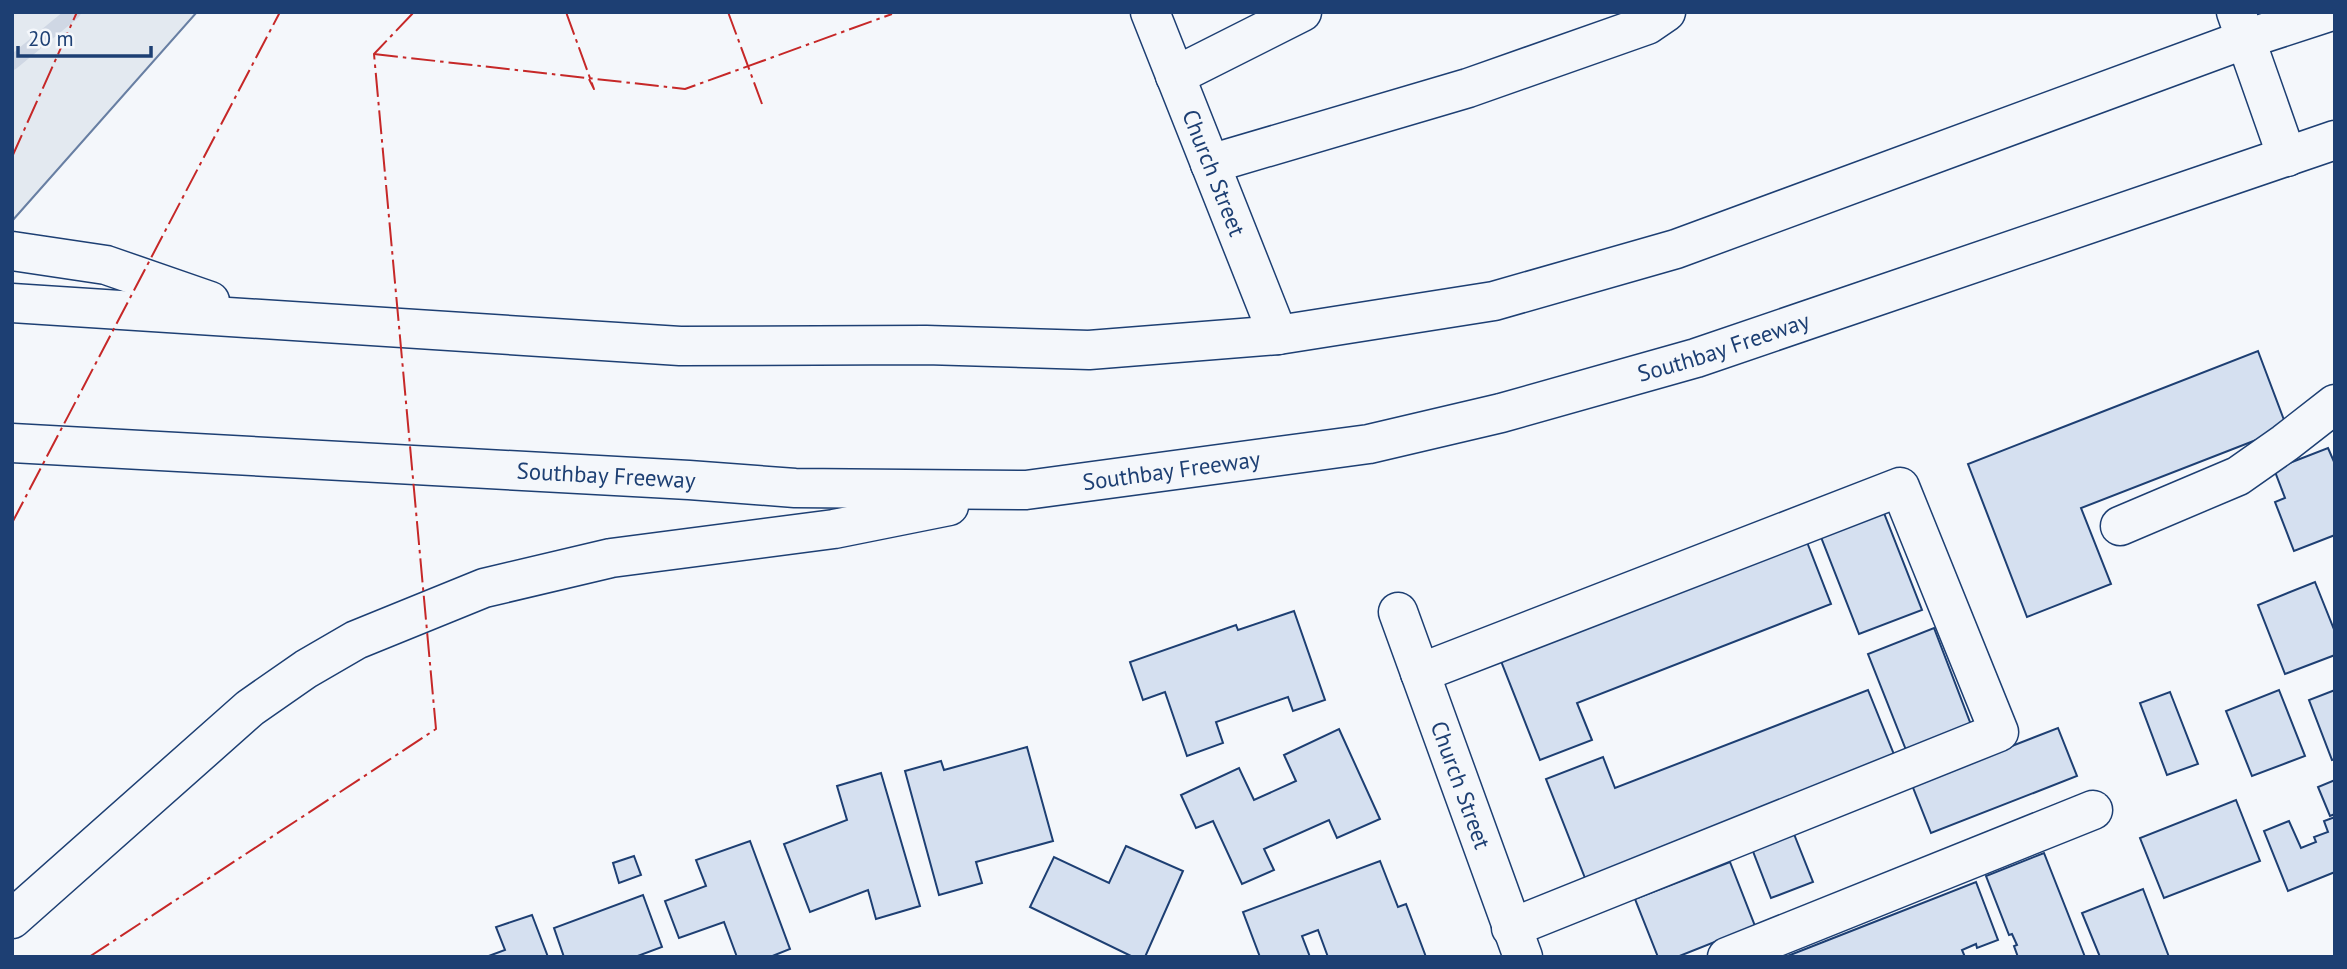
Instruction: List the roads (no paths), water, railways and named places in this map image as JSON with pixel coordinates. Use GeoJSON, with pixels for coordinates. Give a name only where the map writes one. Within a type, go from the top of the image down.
{"type":"FeatureCollection","features":[{"type":"Feature","properties":{"kind":"main road","name":"Church Street"},"geometry":{"type":"LineString","coordinates":[[1150,12],[1278,335]]}},
{"type":"Feature","properties":{"kind":"main road"},"geometry":{"type":"LineString","coordinates":[[1175,76],[1302,12]]}},
{"type":"Feature","properties":{"kind":"main road"},"geometry":{"type":"LineString","coordinates":[[1210,164],[1468,88],[1647,25],[1665,12]]}},
{"type":"Feature","properties":{"kind":"main road"},"geometry":{"type":"LineString","coordinates":[[12,303],[680,346],[926,345],[1089,350],[1278,335],[1494,301],[1676,249],[2241,26],[2329,12]]}},
{"type":"Feature","properties":{"kind":"main road"},"geometry":{"type":"LineString","coordinates":[[2241,26],[2287,157]]}},
{"type":"Feature","properties":{"kind":"main road","name":"Southbay Freeway"},"geometry":{"type":"LineString","coordinates":[[12,443],[795,488],[1026,490],[1369,443],[1501,412],[1696,358],[2335,140]]}},
{"type":"Feature","properties":{"kind":"main road"},"geometry":{"type":"LineString","coordinates":[[12,251],[106,265],[262,318]]}},
{"type":"Feature","properties":{"kind":"main road"},"geometry":{"type":"LineString","coordinates":[[2120,526],[2238,476],[2286,443],[2335,404]]}},
{"type":"Feature","properties":{"kind":"main road"},"geometry":{"type":"LineString","coordinates":[[1420,673],[1900,487],[1999,732],[1517,942]]}},
{"type":"Feature","properties":{"kind":"main road"},"geometry":{"type":"LineString","coordinates":[[12,919],[250,708],[306,669],[356,640],[484,588],[611,558],[834,529],[1026,490]]}},
{"type":"Feature","properties":{"kind":"main road","name":"Church Street"},"geometry":{"type":"LineString","coordinates":[[1398,611],[1517,942]]}},
{"type":"Feature","properties":{"kind":"main road"},"geometry":{"type":"LineString","coordinates":[[1727,957],[2093,810]]}},
{"type":"Feature","properties":{"kind":"waterway"},"geometry":{"type":"LineString","coordinates":[[12,63],[74,12]]}}]}
